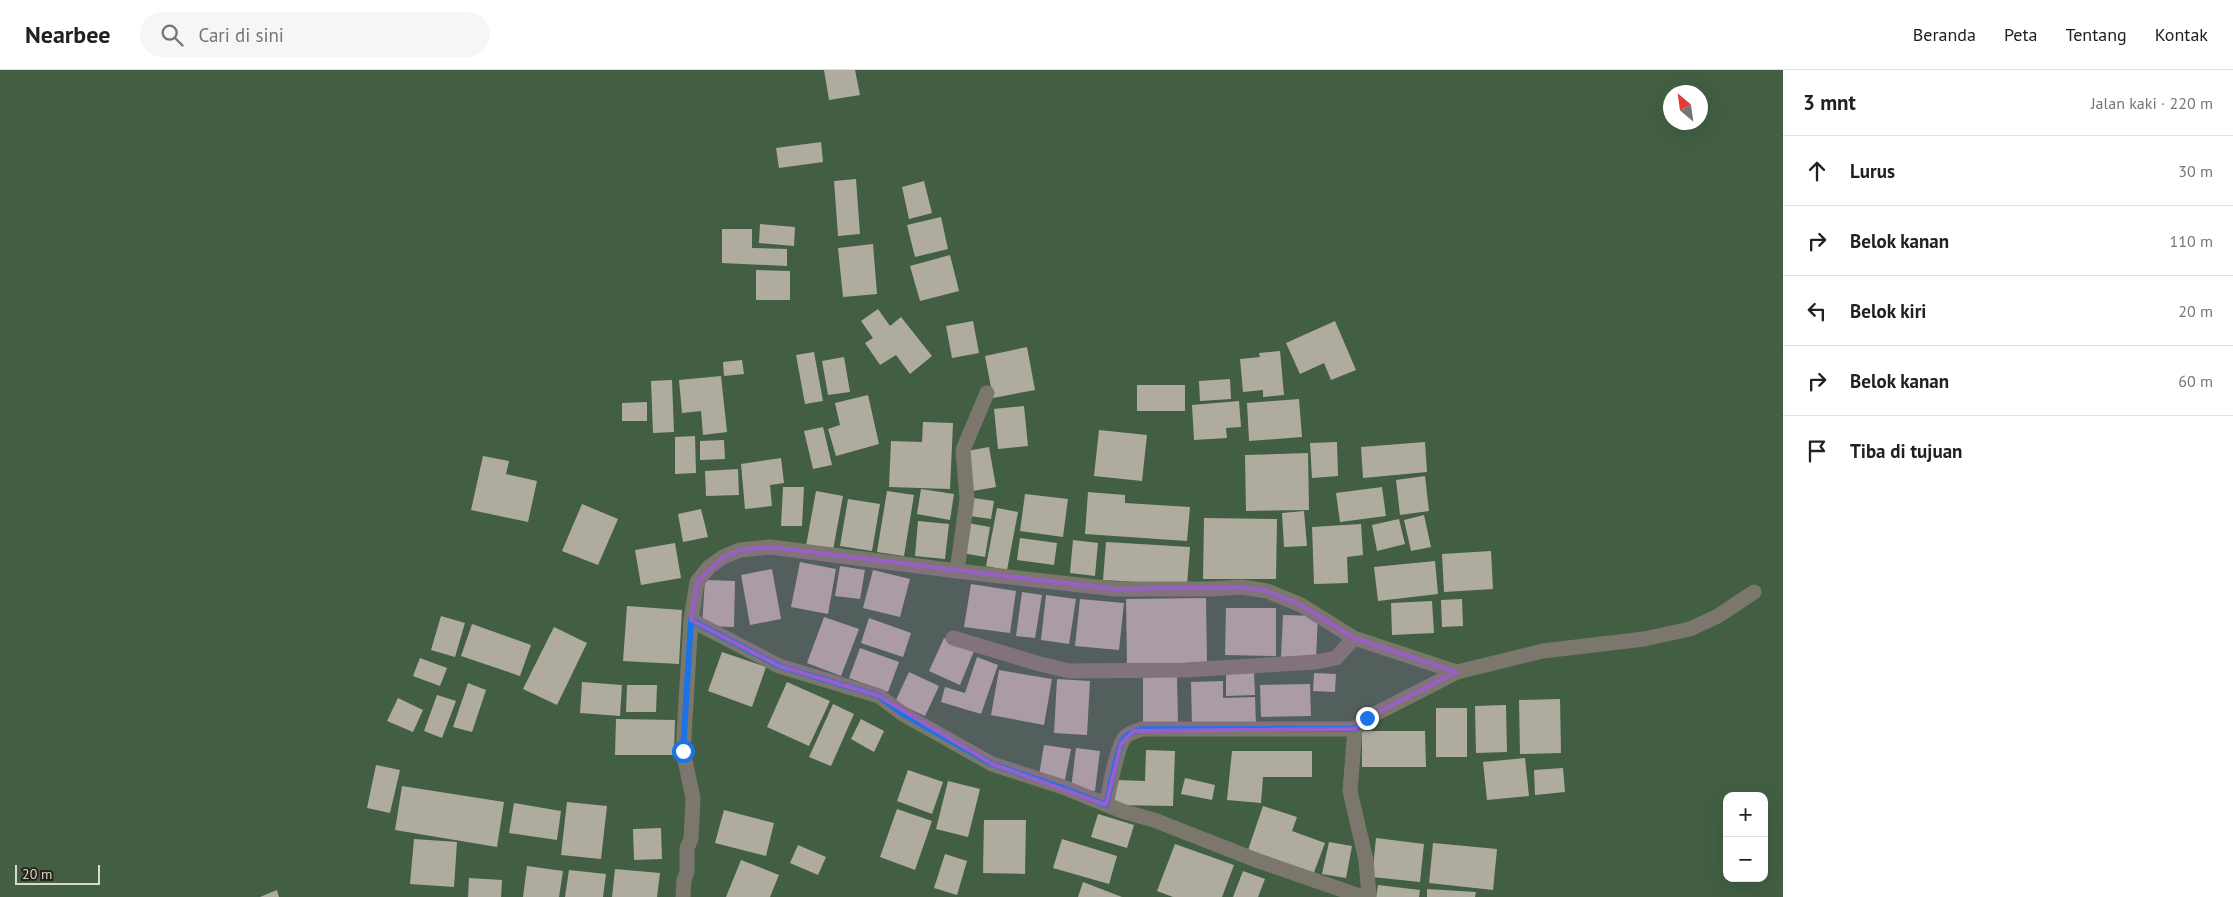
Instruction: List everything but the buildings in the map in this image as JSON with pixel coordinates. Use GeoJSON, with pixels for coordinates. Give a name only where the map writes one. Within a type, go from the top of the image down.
{"type":"FeatureCollection","features":[{"type":"Feature","properties":{"kind":"street"},"geometry":{"type":"LineString","coordinates":[[957,572],[967,499],[963,450],[987,393]]}},
{"type":"Feature","properties":{"kind":"street"},"geometry":{"type":"LineString","coordinates":[[683,897],[693,798],[683,751],[691,620],[697,582],[709,567],[723,557],[740,550],[770,547],[957,572],[1115,589],[1211,589],[1242,586],[1267,591],[1301,605],[1354,638],[1457,672]]}},
{"type":"Feature","properties":{"kind":"street"},"geometry":{"type":"LineString","coordinates":[[1106,805],[1120,744],[1127,735],[1142,729],[1355,729],[1367,718],[1457,672],[1544,651],[1644,639],[1690,629],[1718,616],[1754,592]]}},
{"type":"Feature","properties":{"kind":"street"},"geometry":{"type":"LineString","coordinates":[[691,620],[779,666],[879,696],[911,719],[992,764],[1106,805],[1154,820],[1256,860],[1363,897]]}},
{"type":"Feature","properties":{"kind":"street"},"geometry":{"type":"LineString","coordinates":[[953,638],[1069,671],[1109,672],[1185,670],[1316,662],[1336,658],[1354,638]]}},
{"type":"Feature","properties":{"kind":"street"},"geometry":{"type":"LineString","coordinates":[[1355,729],[1350,791],[1366,860],[1369,897]]}},
{"type":"Feature","properties":{"kind":"highlighted area"},"geometry":{"type":"Polygon","coordinates":[[[770,547],[1115,589],[1242,587],[1267,591],[1301,605],[1354,638],[1457,672],[1367,718],[1355,729],[1134,731],[1121,744],[1106,805],[992,764],[879,696],[779,666],[691,620],[697,582],[723,557],[740,550],[770,547]]]}},
{"type":"Feature","properties":{"kind":"green space"},"geometry":{"type":"Polygon","coordinates":[[[0,70],[1783,70],[1783,897],[0,897],[0,70]]]}},
{"type":"Feature","properties":{"kind":"route"},"geometry":{"type":"LineString","coordinates":[[683,751],[691,620],[779,666],[879,696],[903,714],[992,764],[1106,805],[1120,744],[1127,735],[1142,729],[1355,729],[1367,718]]}}]}
